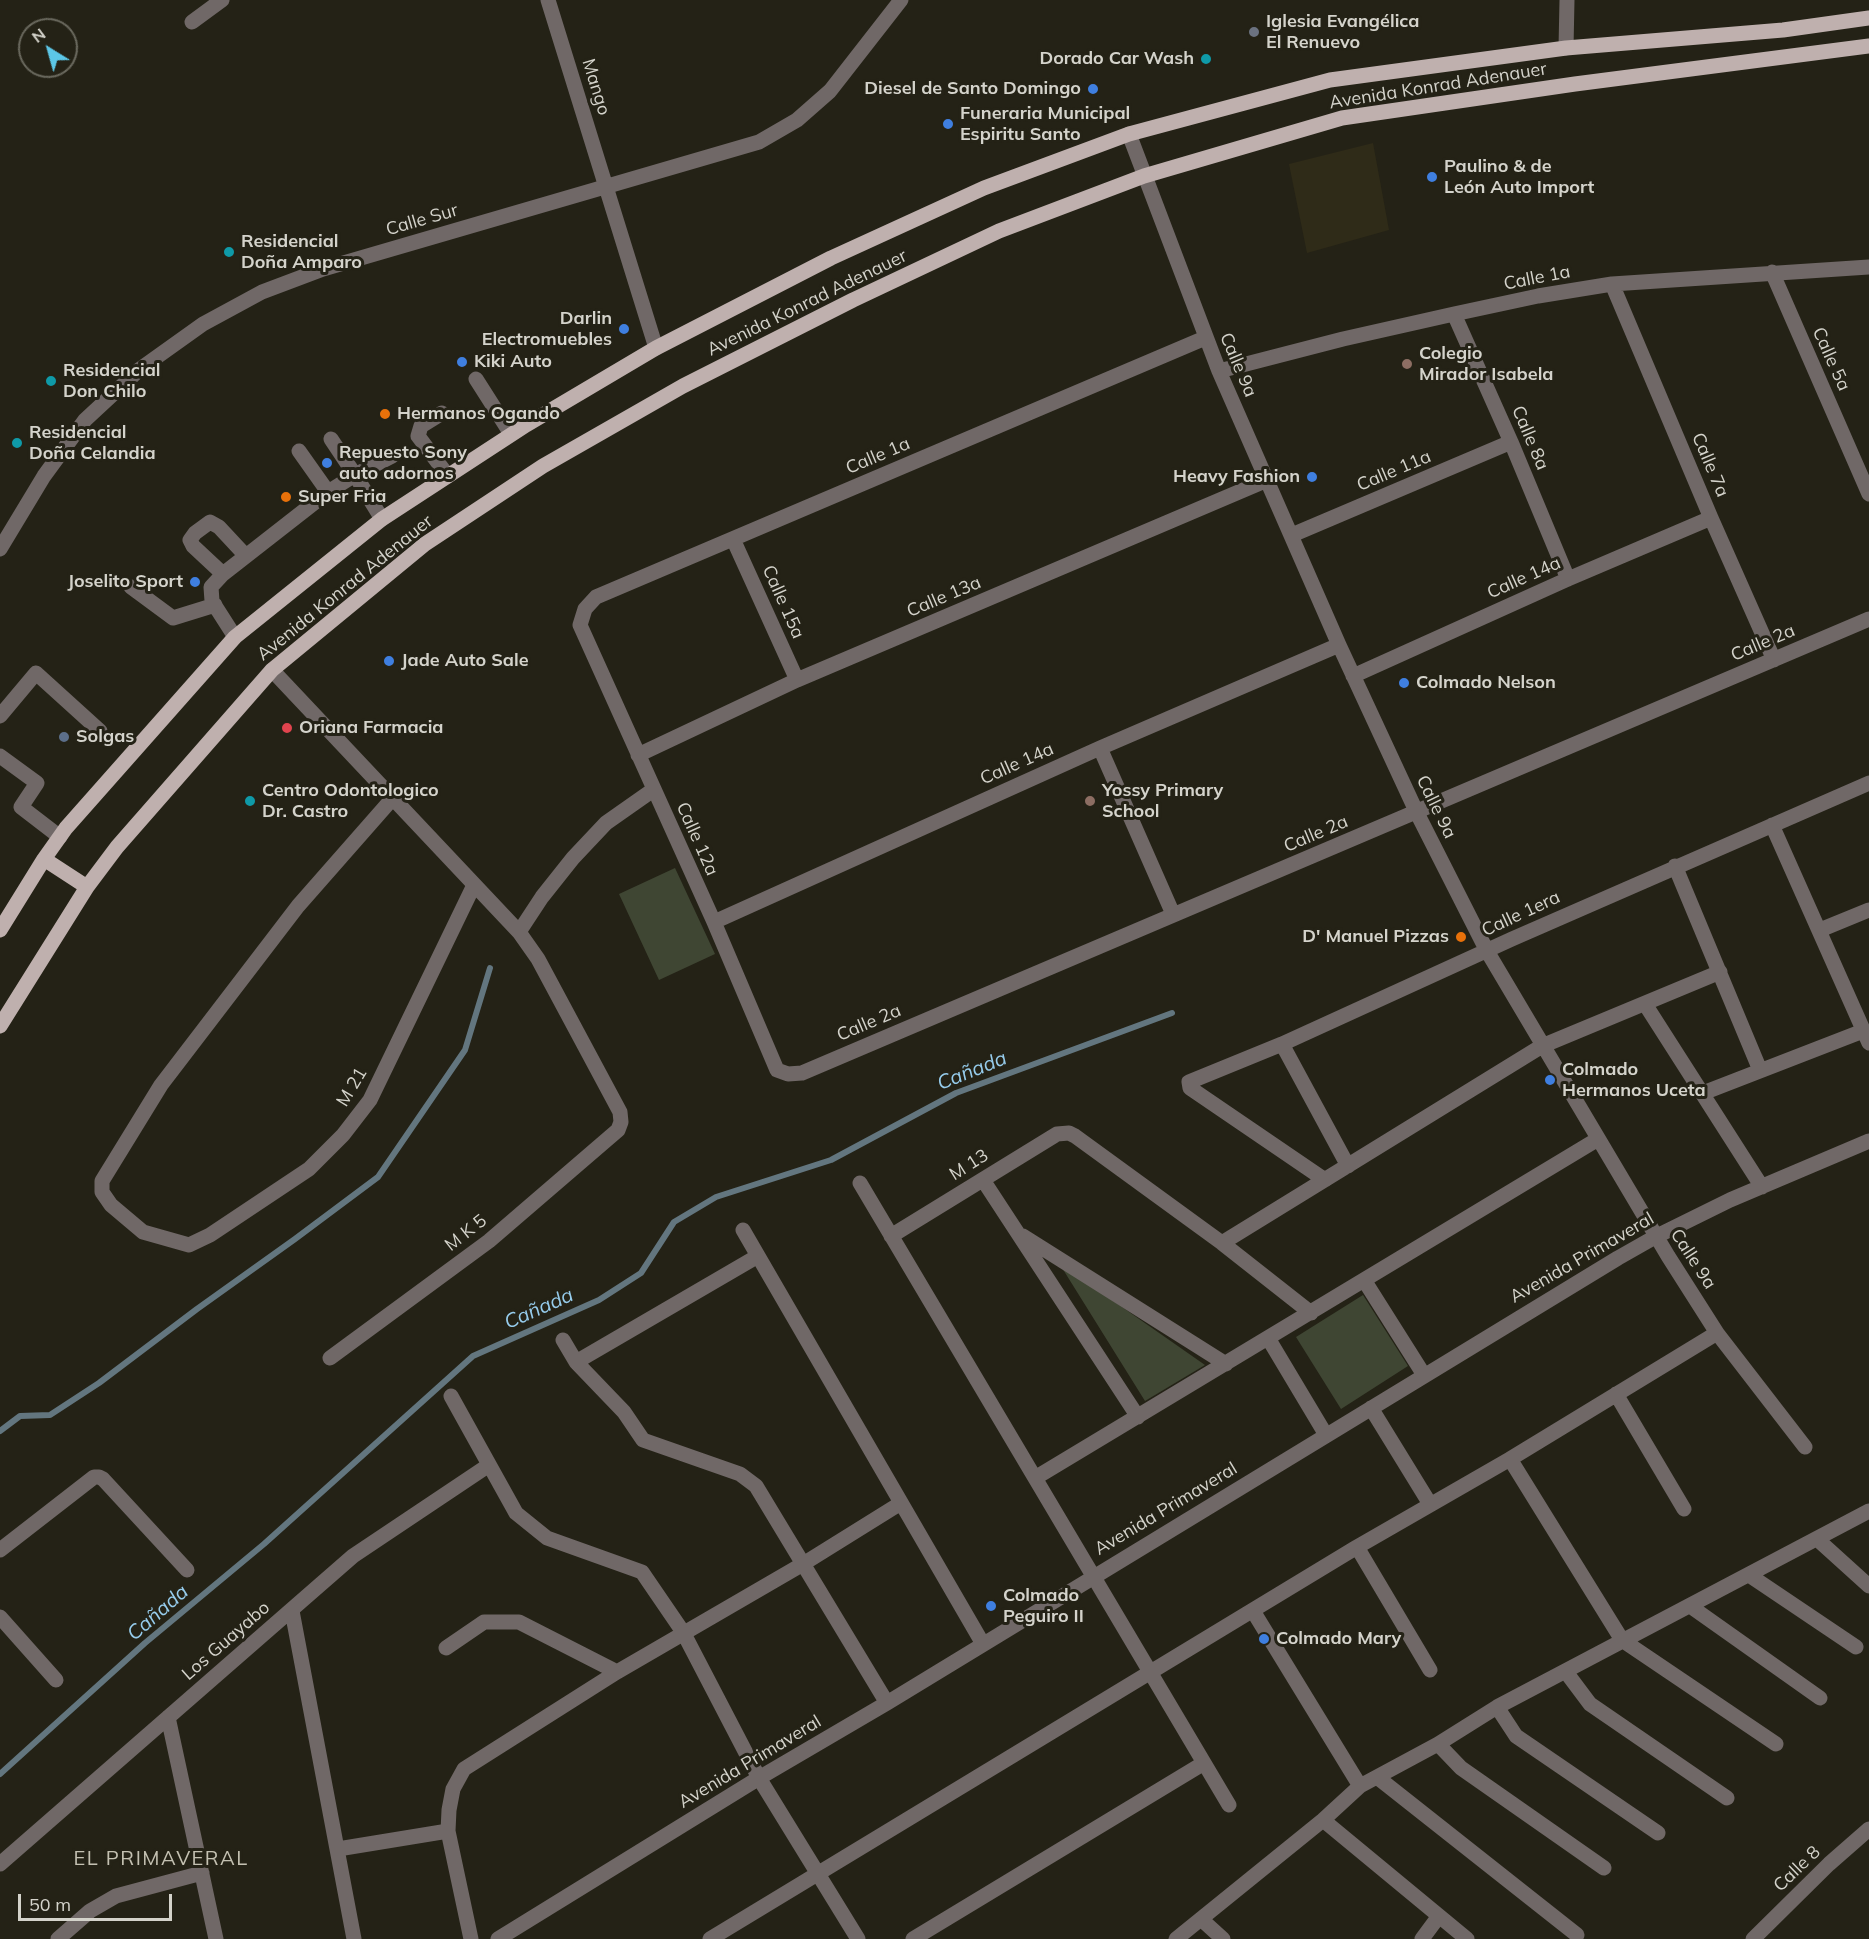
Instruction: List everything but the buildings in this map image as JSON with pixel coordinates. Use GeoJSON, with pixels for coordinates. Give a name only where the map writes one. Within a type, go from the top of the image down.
{"type":"FeatureCollection","features":[{"type":"Feature","properties":{"kind":"main road","name":"Avenida Konrad Adenauer"},"geometry":{"type":"LineString","coordinates":[[0,930],[60,837],[235,637],[382,519],[511,434],[656,348],[831,258],[973,192],[1129,134],[1330,80],[1566,48],[1783,30],[1869,18]]}},
{"type":"Feature","properties":{"kind":"main road","name":"Avenida Konrad Adenauer"},"geometry":{"type":"LineString","coordinates":[[0,1026],[87,887],[117,847],[272,670],[425,544],[543,466],[683,386],[854,300],[999,231],[1144,176],[1342,118],[1575,84],[1869,46]]}},
{"type":"Feature","properties":{"kind":"main road"},"geometry":{"type":"LineString","coordinates":[[44,859],[87,887]]}},
{"type":"Feature","properties":{"kind":"street"},"geometry":{"type":"LineString","coordinates":[[192,22],[222,0]]}},
{"type":"Feature","properties":{"kind":"street","name":"Mango"},"geometry":{"type":"LineString","coordinates":[[548,0],[656,348]]}},
{"type":"Feature","properties":{"kind":"street","name":"Calle Sur"},"geometry":{"type":"LineString","coordinates":[[0,549],[44,476],[85,420],[140,369],[203,324],[262,292],[322,269],[759,142],[797,120],[830,91],[901,0]]}},
{"type":"Feature","properties":{"kind":"street"},"geometry":{"type":"LineString","coordinates":[[1566,48],[1567,0]]}},
{"type":"Feature","properties":{"kind":"street","name":"Calle 9a"},"geometry":{"type":"LineString","coordinates":[[1129,134],[1205,338],[1339,645],[1417,813],[1487,951],[1655,1237],[1717,1333],[1805,1447]]}},
{"type":"Feature","properties":{"kind":"street","name":"Calle 1a"},"geometry":{"type":"LineString","coordinates":[[1219,371],[1343,339],[1454,314],[1538,296],[1612,284],[1869,267]]}},
{"type":"Feature","properties":{"kind":"street","name":"Calle 5a"},"geometry":{"type":"LineString","coordinates":[[1772,272],[1869,494]]}},
{"type":"Feature","properties":{"kind":"street","name":"Calle 7a"},"geometry":{"type":"LineString","coordinates":[[1612,284],[1774,660]]}},
{"type":"Feature","properties":{"kind":"street","name":"Calle 8a"},"geometry":{"type":"LineString","coordinates":[[1454,314],[1568,579]]}},
{"type":"Feature","properties":{"kind":"street","name":"Calle 1a"},"geometry":{"type":"LineString","coordinates":[[580,625],[585,609],[596,597],[1205,338]]}},
{"type":"Feature","properties":{"kind":"street"},"geometry":{"type":"LineString","coordinates":[[476,379],[511,434]]}},
{"type":"Feature","properties":{"kind":"street"},"geometry":{"type":"LineString","coordinates":[[442,413],[421,426],[418,436],[448,477]]}},
{"type":"Feature","properties":{"kind":"street"},"geometry":{"type":"LineString","coordinates":[[331,439],[382,519]]}},
{"type":"Feature","properties":{"kind":"street","name":"Calle 11a"},"geometry":{"type":"LineString","coordinates":[[1292,535],[1511,442]]}},
{"type":"Feature","properties":{"kind":"street"},"geometry":{"type":"LineString","coordinates":[[299,450],[328,492]]}},
{"type":"Feature","properties":{"kind":"street"},"geometry":{"type":"LineString","coordinates":[[235,637],[212,601],[211,587],[223,574],[328,492],[392,456]]}},
{"type":"Feature","properties":{"kind":"street","name":"Calle 13a"},"geometry":{"type":"LineString","coordinates":[[638,755],[797,680],[1267,480]]}},
{"type":"Feature","properties":{"kind":"street","name":"Calle 14a"},"geometry":{"type":"LineString","coordinates":[[1353,676],[1568,579],[1711,518]]}},
{"type":"Feature","properties":{"kind":"street"},"geometry":{"type":"LineString","coordinates":[[223,574],[193,546],[190,540],[195,533],[210,522],[219,527],[246,556]]}},
{"type":"Feature","properties":{"kind":"street","name":"Calle 15a"},"geometry":{"type":"LineString","coordinates":[[733,539],[797,680]]}},
{"type":"Feature","properties":{"kind":"street"},"geometry":{"type":"LineString","coordinates":[[131,587],[173,618],[215,605]]}},
{"type":"Feature","properties":{"kind":"street","name":"Calle 2a"},"geometry":{"type":"LineString","coordinates":[[777,1070],[789,1074],[802,1073],[1869,619]]}},
{"type":"Feature","properties":{"kind":"street","name":"Calle 12a"},"geometry":{"type":"LineString","coordinates":[[580,625],[714,922],[777,1070]]}},
{"type":"Feature","properties":{"kind":"street","name":"Calle 14a"},"geometry":{"type":"LineString","coordinates":[[714,922],[1100,748],[1339,645]]}},
{"type":"Feature","properties":{"kind":"street"},"geometry":{"type":"LineString","coordinates":[[272,670],[519,932],[542,897],[573,858],[606,823],[654,790]]}},
{"type":"Feature","properties":{"kind":"street"},"geometry":{"type":"LineString","coordinates":[[0,716],[36,673],[100,731]]}},
{"type":"Feature","properties":{"kind":"street"},"geometry":{"type":"LineString","coordinates":[[1100,748],[1173,914]]}},
{"type":"Feature","properties":{"kind":"street"},"geometry":{"type":"LineString","coordinates":[[0,756],[37,783],[21,807],[60,837]]}},
{"type":"Feature","properties":{"kind":"street","name":"Calle 1era"},"geometry":{"type":"LineString","coordinates":[[1325,1180],[1190,1088],[1188,1085],[1190,1082],[1282,1044],[1675,866],[1869,783]]}},
{"type":"Feature","properties":{"kind":"street","name":"M 21"},"geometry":{"type":"LineString","coordinates":[[392,799],[298,906],[161,1085],[102,1181],[102,1192],[111,1205],[143,1232],[189,1245],[200,1242],[309,1169],[343,1135],[370,1100],[474,885]]}},
{"type":"Feature","properties":{"kind":"street"},"geometry":{"type":"LineString","coordinates":[[1702,1093],[1760,1070],[1866,1037],[1772,825]]}},
{"type":"Feature","properties":{"kind":"street"},"geometry":{"type":"LineString","coordinates":[[1675,866],[1760,1070]]}},
{"type":"Feature","properties":{"kind":"street"},"geometry":{"type":"LineString","coordinates":[[1820,930],[1869,910]]}},
{"type":"Feature","properties":{"kind":"street","name":"M K 5"},"geometry":{"type":"LineString","coordinates":[[330,1358],[489,1241],[618,1130],[621,1122],[620,1112],[538,959],[519,932]]}},
{"type":"Feature","properties":{"kind":"street"},"geometry":{"type":"LineString","coordinates":[[1311,1313],[1222,1243],[1542,1046],[1720,972]]}},
{"type":"Feature","properties":{"kind":"street"},"geometry":{"type":"LineString","coordinates":[[1645,1004],[1762,1187]]}},
{"type":"Feature","properties":{"kind":"street"},"geometry":{"type":"LineString","coordinates":[[1282,1044],[1348,1166]]}},
{"type":"Feature","properties":{"kind":"street","name":"M 13"},"geometry":{"type":"LineString","coordinates":[[891,1236],[1057,1134],[1069,1133],[1222,1243]]}},
{"type":"Feature","properties":{"kind":"street"},"geometry":{"type":"LineString","coordinates":[[1035,1478],[1598,1139]]}},
{"type":"Feature","properties":{"kind":"street","name":"Avenida Primaveral"},"geometry":{"type":"LineString","coordinates":[[498,1939],[759,1778],[887,1703],[1424,1375],[1655,1237],[1762,1187],[1869,1141]]}},
{"type":"Feature","properties":{"kind":"street"},"geometry":{"type":"LineString","coordinates":[[983,1179],[1138,1417]]}},
{"type":"Feature","properties":{"kind":"street"},"geometry":{"type":"LineString","coordinates":[[860,1183],[1230,1805]]}},
{"type":"Feature","properties":{"kind":"street"},"geometry":{"type":"LineString","coordinates":[[743,1230],[983,1644]]}},
{"type":"Feature","properties":{"kind":"street"},"geometry":{"type":"LineString","coordinates":[[1017,1232],[1226,1364]]}},
{"type":"Feature","properties":{"kind":"street"},"geometry":{"type":"LineString","coordinates":[[576,1362],[758,1256]]}},
{"type":"Feature","properties":{"kind":"street"},"geometry":{"type":"LineString","coordinates":[[1364,1280],[1424,1375]]}},
{"type":"Feature","properties":{"kind":"street"},"geometry":{"type":"LineString","coordinates":[[710,1939],[1356,1547],[1510,1459],[1717,1333]]}},
{"type":"Feature","properties":{"kind":"street"},"geometry":{"type":"LineString","coordinates":[[1268,1338],[1326,1435]]}},
{"type":"Feature","properties":{"kind":"street"},"geometry":{"type":"LineString","coordinates":[[563,1340],[576,1362],[624,1412],[643,1440],[740,1474],[756,1486],[887,1703]]}},
{"type":"Feature","properties":{"kind":"street"},"geometry":{"type":"LineString","coordinates":[[1616,1394],[1684,1509]]}},
{"type":"Feature","properties":{"kind":"street"},"geometry":{"type":"LineString","coordinates":[[451,1396],[516,1513],[547,1538],[642,1572],[683,1632],[759,1778],[858,1939]]}},
{"type":"Feature","properties":{"kind":"street"},"geometry":{"type":"LineString","coordinates":[[1371,1408],[1430,1504]]}},
{"type":"Feature","properties":{"kind":"street"},"geometry":{"type":"LineString","coordinates":[[1510,1459],[1622,1640],[1776,1744]]}},
{"type":"Feature","properties":{"kind":"street","name":"Los Guayabo"},"geometry":{"type":"LineString","coordinates":[[0,1864],[324,1581],[376,1539],[489,1465]]}},
{"type":"Feature","properties":{"kind":"street"},"geometry":{"type":"LineString","coordinates":[[0,1550],[94,1477],[99,1477],[104,1479],[187,1570]]}},
{"type":"Feature","properties":{"kind":"street"},"geometry":{"type":"LineString","coordinates":[[471,1939],[448,1831],[453,1790],[464,1769],[617,1672],[803,1564],[901,1503]]}},
{"type":"Feature","properties":{"kind":"street"},"geometry":{"type":"LineString","coordinates":[[1176,1939],[1323,1820],[1360,1786],[1438,1744],[1497,1707],[1869,1511]]}},
{"type":"Feature","properties":{"kind":"street"},"geometry":{"type":"LineString","coordinates":[[1817,1539],[1869,1586]]}},
{"type":"Feature","properties":{"kind":"street"},"geometry":{"type":"LineString","coordinates":[[1356,1547],[1430,1670]]}},
{"type":"Feature","properties":{"kind":"street"},"geometry":{"type":"LineString","coordinates":[[1749,1575],[1856,1647]]}},
{"type":"Feature","properties":{"kind":"street"},"geometry":{"type":"LineString","coordinates":[[1690,1606],[1820,1698]]}},
{"type":"Feature","properties":{"kind":"street"},"geometry":{"type":"LineString","coordinates":[[292,1611],[354,1939]]}},
{"type":"Feature","properties":{"kind":"street"},"geometry":{"type":"LineString","coordinates":[[1253,1611],[1360,1786]]}},
{"type":"Feature","properties":{"kind":"street"},"geometry":{"type":"LineString","coordinates":[[0,1617],[56,1680]]}},
{"type":"Feature","properties":{"kind":"street"},"geometry":{"type":"LineString","coordinates":[[446,1648],[484,1623],[519,1622],[617,1672]]}},
{"type":"Feature","properties":{"kind":"street"},"geometry":{"type":"LineString","coordinates":[[1566,1672],[1590,1704],[1727,1798]]}},
{"type":"Feature","properties":{"kind":"street"},"geometry":{"type":"LineString","coordinates":[[1497,1707],[1516,1736],[1658,1833]]}},
{"type":"Feature","properties":{"kind":"street"},"geometry":{"type":"LineString","coordinates":[[168,1717],[216,1939]]}},
{"type":"Feature","properties":{"kind":"street"},"geometry":{"type":"LineString","coordinates":[[1438,1744],[1461,1768],[1604,1868]]}},
{"type":"Feature","properties":{"kind":"street"},"geometry":{"type":"LineString","coordinates":[[913,1939],[1204,1763]]}},
{"type":"Feature","properties":{"kind":"street"},"geometry":{"type":"LineString","coordinates":[[1377,1777],[1577,1935]]}},
{"type":"Feature","properties":{"kind":"street"},"geometry":{"type":"LineString","coordinates":[[1323,1820],[1467,1939]]}},
{"type":"Feature","properties":{"kind":"street","name":"Calle 8"},"geometry":{"type":"LineString","coordinates":[[1753,1939],[1829,1864],[1869,1829]]}},
{"type":"Feature","properties":{"kind":"street"},"geometry":{"type":"LineString","coordinates":[[338,1849],[448,1831]]}},
{"type":"Feature","properties":{"kind":"street"},"geometry":{"type":"LineString","coordinates":[[58,1939],[90,1911],[116,1896],[202,1873]]}},
{"type":"Feature","properties":{"kind":"street"},"geometry":{"type":"LineString","coordinates":[[1422,1939],[1439,1916]]}},
{"type":"Feature","properties":{"kind":"street"},"geometry":{"type":"LineString","coordinates":[[1201,1919],[1223,1939]]}},
{"type":"Feature","properties":{"kind":"shaded area"},"geometry":{"type":"Polygon","coordinates":[[[1373,143],[1389,230],[1307,253],[1289,164],[1373,143]]]}},
{"type":"Feature","properties":{"kind":"green space"},"geometry":{"type":"Polygon","coordinates":[[[675,868],[715,954],[659,980],[619,894],[675,868]]]}},
{"type":"Feature","properties":{"kind":"green space"},"geometry":{"type":"Polygon","coordinates":[[[1059,1263],[1205,1365],[1145,1401],[1059,1263]]]}},
{"type":"Feature","properties":{"kind":"green space"},"geometry":{"type":"Polygon","coordinates":[[[1363,1295],[1408,1366],[1341,1409],[1296,1337],[1363,1295]]]}},
{"type":"Feature","properties":{"kind":"waterway"},"geometry":{"type":"LineString","coordinates":[[0,1431],[20,1416],[50,1415],[99,1383],[378,1177],[465,1050],[490,968]]}},
{"type":"Feature","properties":{"kind":"waterway","name":"Cañada"},"geometry":{"type":"LineString","coordinates":[[0,1774],[145,1643],[264,1544],[473,1356],[599,1300],[641,1273],[674,1222],[716,1197],[831,1160],[956,1093],[1172,1013]]}},
{"type":"Feature","properties":{"kind":"place","name":"Iglesia Evangélica El Renuevo"},"geometry":{"type":"Point","coordinates":[1254,32]}},
{"type":"Feature","properties":{"kind":"place","name":"Dorado Car Wash"},"geometry":{"type":"Point","coordinates":[1206,59]}},
{"type":"Feature","properties":{"kind":"place","name":"Diesel de Santo Domingo"},"geometry":{"type":"Point","coordinates":[1093,89]}},
{"type":"Feature","properties":{"kind":"place","name":"Funeraria Municipal Espiritu Santo"},"geometry":{"type":"Point","coordinates":[948,124]}},
{"type":"Feature","properties":{"kind":"place","name":"Paulino & de León Auto Import"},"geometry":{"type":"Point","coordinates":[1432,177]}},
{"type":"Feature","properties":{"kind":"place","name":"Residencial Doña Amparo"},"geometry":{"type":"Point","coordinates":[229,252]}},
{"type":"Feature","properties":{"kind":"place","name":"Darlin Electromuebles"},"geometry":{"type":"Point","coordinates":[624,329]}},
{"type":"Feature","properties":{"kind":"place","name":"Kiki Auto"},"geometry":{"type":"Point","coordinates":[462,362]}},
{"type":"Feature","properties":{"kind":"place","name":"Colegio Mirador Isabela"},"geometry":{"type":"Point","coordinates":[1407,364]}},
{"type":"Feature","properties":{"kind":"place","name":"Residencial Don Chilo"},"geometry":{"type":"Point","coordinates":[51,381]}},
{"type":"Feature","properties":{"kind":"place","name":"Hermanos Ogando"},"geometry":{"type":"Point","coordinates":[385,414]}},
{"type":"Feature","properties":{"kind":"place","name":"Residencial Doña Celandia"},"geometry":{"type":"Point","coordinates":[17,443]}},
{"type":"Feature","properties":{"kind":"place","name":"Repuesto Sony auto adornos"},"geometry":{"type":"Point","coordinates":[327,463]}},
{"type":"Feature","properties":{"kind":"place","name":"Heavy Fashion"},"geometry":{"type":"Point","coordinates":[1312,477]}},
{"type":"Feature","properties":{"kind":"place","name":"Super Fria"},"geometry":{"type":"Point","coordinates":[286,497]}},
{"type":"Feature","properties":{"kind":"place","name":"Joselito Sport"},"geometry":{"type":"Point","coordinates":[195,582]}},
{"type":"Feature","properties":{"kind":"place","name":"Jade Auto Sale"},"geometry":{"type":"Point","coordinates":[389,661]}},
{"type":"Feature","properties":{"kind":"place","name":"Colmado Nelson"},"geometry":{"type":"Point","coordinates":[1404,683]}},
{"type":"Feature","properties":{"kind":"place","name":"Oriana Farmacia"},"geometry":{"type":"Point","coordinates":[287,728]}},
{"type":"Feature","properties":{"kind":"place","name":"Solgas"},"geometry":{"type":"Point","coordinates":[64,737]}},
{"type":"Feature","properties":{"kind":"place","name":"Centro Odontologico Dr. Castro"},"geometry":{"type":"Point","coordinates":[250,801]}},
{"type":"Feature","properties":{"kind":"place","name":"Yossy Primary School"},"geometry":{"type":"Point","coordinates":[1090,801]}},
{"type":"Feature","properties":{"kind":"place","name":"D' Manuel Pizzas"},"geometry":{"type":"Point","coordinates":[1461,937]}},
{"type":"Feature","properties":{"kind":"place","name":"Colmado Hermanos Uceta"},"geometry":{"type":"Point","coordinates":[1550,1080]}},
{"type":"Feature","properties":{"kind":"place","name":"Colmado Peguiro II"},"geometry":{"type":"Point","coordinates":[991,1606]}},
{"type":"Feature","properties":{"kind":"place","name":"Colmado Mary"},"geometry":{"type":"Point","coordinates":[1264,1639]}},
{"type":"Feature","properties":{"kind":"district","name":"EL PRIMAVERAL"},"geometry":{"type":"Point","coordinates":[161,1859]}}]}
